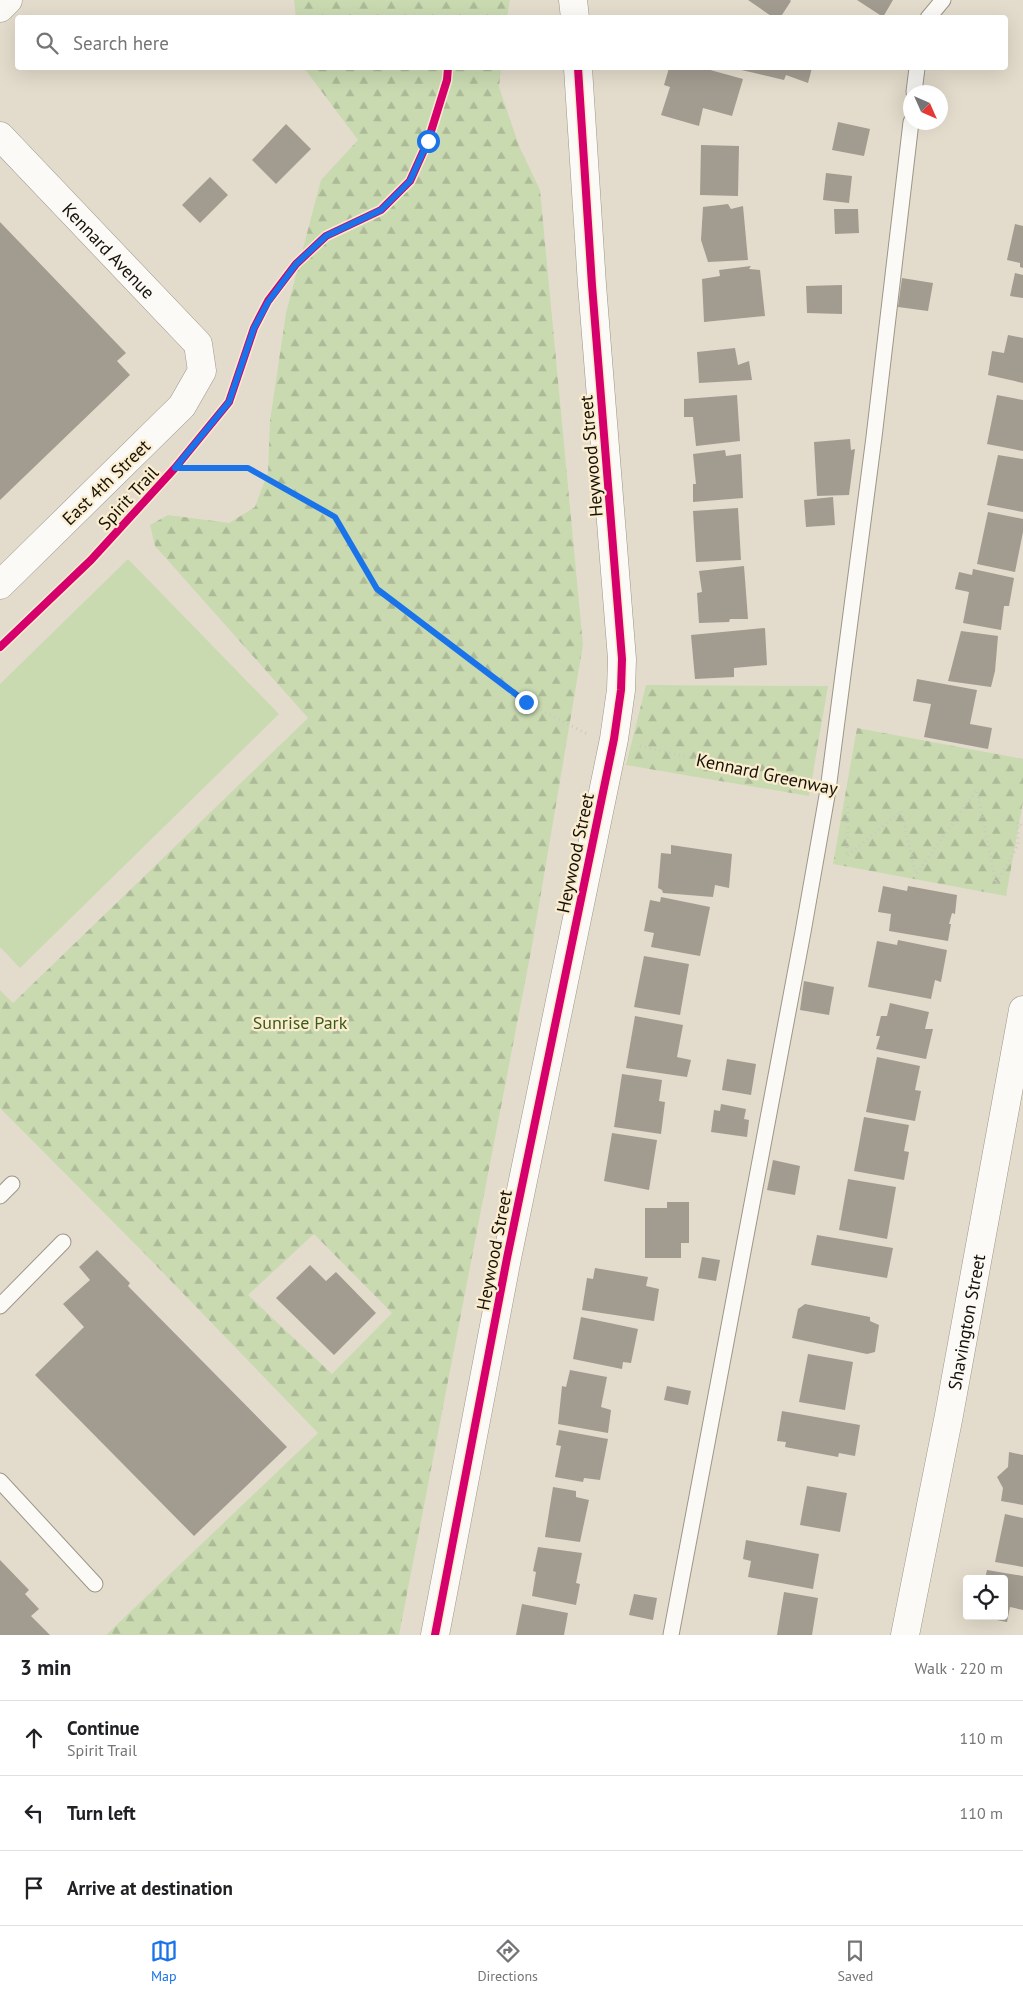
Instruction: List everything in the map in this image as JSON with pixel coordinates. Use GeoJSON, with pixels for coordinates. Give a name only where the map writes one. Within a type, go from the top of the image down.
{"type":"FeatureCollection","features":[{"type":"Feature","properties":{"kind":"street"},"geometry":{"type":"LineString","coordinates":[[0,8],[8,0]]}},
{"type":"Feature","properties":{"kind":"street"},"geometry":{"type":"LineString","coordinates":[[573,0],[574,15]]}},
{"type":"Feature","properties":{"kind":"street","name":"Heywood Street"},"geometry":{"type":"LineString","coordinates":[[435,1635],[507,1258],[614,740],[621,690],[622,659],[592,285],[578,70]]}},
{"type":"Feature","properties":{"kind":"street","name":"Kennard Avenue"},"geometry":{"type":"LineString","coordinates":[[0,136],[198,344],[202,371]]}},
{"type":"Feature","properties":{"kind":"street","name":"East 4th Street"},"geometry":{"type":"LineString","coordinates":[[0,585],[182,406],[202,371]]}},
{"type":"Feature","properties":{"kind":"street","name":"Shavington Street"},"geometry":{"type":"LineString","coordinates":[[905,1635],[949,1415],[1023,1010]]}},
{"type":"Feature","properties":{"kind":"lane"},"geometry":{"type":"LineString","coordinates":[[930,15],[943,0]]}},
{"type":"Feature","properties":{"kind":"lane"},"geometry":{"type":"LineString","coordinates":[[915,85],[917,70]]}},
{"type":"Feature","properties":{"kind":"lane"},"geometry":{"type":"LineString","coordinates":[[671,1635],[796,972],[828,790],[874,437],[910,130]]}},
{"type":"Feature","properties":{"kind":"lane"},"geometry":{"type":"LineString","coordinates":[[0,1196],[12,1184]]}},
{"type":"Feature","properties":{"kind":"lane"},"geometry":{"type":"LineString","coordinates":[[0,1306],[62,1242]]}},
{"type":"Feature","properties":{"kind":"lane"},"geometry":{"type":"LineString","coordinates":[[0,1481],[95,1584]]}},
{"type":"Feature","properties":{"kind":"path"},"geometry":{"type":"LineString","coordinates":[[175,468],[248,468],[335,517],[377,589],[526,702],[589,734]]}},
{"type":"Feature","properties":{"kind":"green space"},"geometry":{"type":"Polygon","coordinates":[[[294,0],[510,0],[507,15],[296,15],[294,0]]]}},
{"type":"Feature","properties":{"kind":"green space","name":"Sunrise Park"},"geometry":{"type":"Polygon","coordinates":[[[306,70],[501,70],[499,87],[519,146],[540,190],[583,645],[532,946],[399,1635],[106,1635],[318,1433],[144,1253],[0,1108],[0,990],[13,1003],[308,718],[155,546],[150,525],[168,515],[229,523],[255,507],[268,472],[270,421],[286,313],[321,180],[358,140],[306,70]],[[314,1234],[248,1295],[332,1374],[392,1313],[314,1234]]]}},
{"type":"Feature","properties":{"kind":"green space"},"geometry":{"type":"Polygon","coordinates":[[[128,559],[279,714],[20,968],[0,947],[0,684],[128,559]]]}},
{"type":"Feature","properties":{"kind":"green space"},"geometry":{"type":"Polygon","coordinates":[[[646,685],[828,686],[809,796],[626,765],[646,685]]]}},
{"type":"Feature","properties":{"kind":"green space"},"geometry":{"type":"Polygon","coordinates":[[[857,728],[1023,759],[1023,802],[1006,896],[833,864],[857,728]]]}},
{"type":"Feature","properties":{"kind":"building"},"geometry":{"type":"Polygon","coordinates":[[[748,0],[791,1],[782,15],[770,15],[748,0]]]}},
{"type":"Feature","properties":{"kind":"building"},"geometry":{"type":"Polygon","coordinates":[[[857,0],[893,0],[884,15],[880,15],[857,0]]]}},
{"type":"Feature","properties":{"kind":"building"},"geometry":{"type":"Polygon","coordinates":[[[668,70],[710,70],[743,79],[732,116],[703,108],[699,126],[661,115],[670,87],[664,85],[668,70]]]}},
{"type":"Feature","properties":{"kind":"building"},"geometry":{"type":"Polygon","coordinates":[[[742,70],[811,70],[808,83],[786,75],[784,80],[742,70]]]}},
{"type":"Feature","properties":{"kind":"building"},"geometry":{"type":"Polygon","coordinates":[[[838,122],[870,129],[864,156],[832,150],[838,122]]]}},
{"type":"Feature","properties":{"kind":"building"},"geometry":{"type":"Polygon","coordinates":[[[286,124],[311,149],[276,184],[252,160],[286,124]]]}},
{"type":"Feature","properties":{"kind":"building"},"geometry":{"type":"Polygon","coordinates":[[[701,145],[739,146],[738,196],[700,195],[701,145]]]}},
{"type":"Feature","properties":{"kind":"building"},"geometry":{"type":"Polygon","coordinates":[[[826,173],[852,176],[849,203],[823,200],[826,173]]]}},
{"type":"Feature","properties":{"kind":"building"},"geometry":{"type":"Polygon","coordinates":[[[210,177],[228,195],[200,223],[182,205],[210,177]]]}},
{"type":"Feature","properties":{"kind":"building"},"geometry":{"type":"Polygon","coordinates":[[[728,204],[731,209],[743,206],[748,260],[708,262],[701,240],[703,207],[728,204]]]}},
{"type":"Feature","properties":{"kind":"building"},"geometry":{"type":"Polygon","coordinates":[[[834,209],[858,209],[859,233],[835,234],[834,209]]]}},
{"type":"Feature","properties":{"kind":"building"},"geometry":{"type":"Polygon","coordinates":[[[0,222],[126,353],[117,361],[130,375],[0,500],[0,222]]]}},
{"type":"Feature","properties":{"kind":"building"},"geometry":{"type":"Polygon","coordinates":[[[1015,224],[1023,226],[1023,268],[1020,267],[1020,263],[1007,260],[1015,224]]]}},
{"type":"Feature","properties":{"kind":"building"},"geometry":{"type":"Polygon","coordinates":[[[751,266],[749,269],[760,270],[765,316],[704,322],[702,279],[720,276],[719,270],[751,266]]]}},
{"type":"Feature","properties":{"kind":"building"},"geometry":{"type":"Polygon","coordinates":[[[1015,273],[1023,275],[1023,298],[1010,296],[1015,273]]]}},
{"type":"Feature","properties":{"kind":"building"},"geometry":{"type":"Polygon","coordinates":[[[902,278],[933,283],[928,311],[898,307],[902,278]]]}},
{"type":"Feature","properties":{"kind":"building"},"geometry":{"type":"Polygon","coordinates":[[[842,285],[842,314],[807,313],[806,286],[842,285]]]}},
{"type":"Feature","properties":{"kind":"building"},"geometry":{"type":"Polygon","coordinates":[[[1008,335],[1023,338],[1023,383],[988,375],[992,351],[1004,353],[1008,335]]]}},
{"type":"Feature","properties":{"kind":"building"},"geometry":{"type":"Polygon","coordinates":[[[735,348],[738,365],[749,361],[752,380],[699,383],[697,352],[735,348]]]}},
{"type":"Feature","properties":{"kind":"building"},"geometry":{"type":"Polygon","coordinates":[[[737,395],[740,441],[696,446],[693,417],[684,417],[684,399],[737,395]]]}},
{"type":"Feature","properties":{"kind":"building"},"geometry":{"type":"Polygon","coordinates":[[[997,395],[1023,400],[1023,451],[987,444],[997,395]]]}},
{"type":"Feature","properties":{"kind":"building"},"geometry":{"type":"Polygon","coordinates":[[[850,439],[851,450],[855,449],[849,495],[817,496],[814,442],[850,439]]]}},
{"type":"Feature","properties":{"kind":"building"},"geometry":{"type":"Polygon","coordinates":[[[725,450],[726,456],[741,454],[743,498],[693,502],[693,484],[696,484],[693,454],[725,450]]]}},
{"type":"Feature","properties":{"kind":"building"},"geometry":{"type":"Polygon","coordinates":[[[998,455],[1023,459],[1023,512],[987,505],[998,455]]]}},
{"type":"Feature","properties":{"kind":"building"},"geometry":{"type":"Polygon","coordinates":[[[833,497],[835,525],[806,527],[804,500],[833,497]]]}},
{"type":"Feature","properties":{"kind":"building"},"geometry":{"type":"Polygon","coordinates":[[[738,508],[741,560],[696,562],[693,511],[738,508]]]}},
{"type":"Feature","properties":{"kind":"building"},"geometry":{"type":"Polygon","coordinates":[[[988,512],[1023,519],[1023,532],[1015,572],[977,564],[988,512]]]}},
{"type":"Feature","properties":{"kind":"building"},"geometry":{"type":"Polygon","coordinates":[[[744,566],[748,619],[699,623],[697,593],[702,592],[699,571],[744,566]]]}},
{"type":"Feature","properties":{"kind":"building"},"geometry":{"type":"Polygon","coordinates":[[[973,569],[1014,578],[1009,606],[1004,606],[1001,630],[963,623],[969,592],[955,589],[959,572],[972,575],[973,569]]]}},
{"type":"Feature","properties":{"kind":"building"},"geometry":{"type":"Polygon","coordinates":[[[765,628],[767,665],[734,668],[734,677],[695,679],[691,635],[765,628]]]}},
{"type":"Feature","properties":{"kind":"building"},"geometry":{"type":"Polygon","coordinates":[[[961,631],[998,636],[995,671],[991,687],[948,681],[961,631]]]}},
{"type":"Feature","properties":{"kind":"building"},"geometry":{"type":"Polygon","coordinates":[[[917,679],[977,690],[970,724],[992,728],[988,749],[924,737],[931,704],[913,701],[917,679]]]}},
{"type":"Feature","properties":{"kind":"building"},"geometry":{"type":"Polygon","coordinates":[[[671,845],[732,854],[729,888],[715,885],[713,897],[663,893],[658,888],[661,853],[671,854],[671,845]]]}},
{"type":"Feature","properties":{"kind":"building"},"geometry":{"type":"Polygon","coordinates":[[[883,886],[907,891],[908,886],[957,895],[955,914],[952,913],[949,924],[951,924],[948,941],[889,931],[891,914],[878,912],[883,886]]]}},
{"type":"Feature","properties":{"kind":"building"},"geometry":{"type":"Polygon","coordinates":[[[661,897],[710,907],[700,956],[651,947],[654,933],[644,931],[650,900],[660,902],[661,897]]]}},
{"type":"Feature","properties":{"kind":"building"},"geometry":{"type":"Polygon","coordinates":[[[898,940],[947,950],[941,982],[935,980],[931,999],[868,987],[877,941],[897,945],[898,940]]]}},
{"type":"Feature","properties":{"kind":"building"},"geometry":{"type":"Polygon","coordinates":[[[644,956],[689,964],[680,1015],[634,1007],[644,956]]]}},
{"type":"Feature","properties":{"kind":"building"},"geometry":{"type":"Polygon","coordinates":[[[804,981],[834,987],[829,1015],[800,1010],[804,981]]]}},
{"type":"Feature","properties":{"kind":"building"},"geometry":{"type":"Polygon","coordinates":[[[890,1003],[929,1012],[925,1029],[933,1029],[926,1059],[876,1049],[880,1036],[876,1036],[881,1016],[887,1016],[890,1003]]]}},
{"type":"Feature","properties":{"kind":"building"},"geometry":{"type":"Polygon","coordinates":[[[635,1016],[683,1025],[677,1057],[691,1060],[687,1077],[626,1068],[635,1016]]]}},
{"type":"Feature","properties":{"kind":"building"},"geometry":{"type":"Polygon","coordinates":[[[877,1057],[920,1066],[915,1090],[921,1091],[915,1121],[866,1112],[877,1057]]]}},
{"type":"Feature","properties":{"kind":"building"},"geometry":{"type":"Polygon","coordinates":[[[727,1059],[756,1064],[751,1095],[722,1090],[727,1059]]]}},
{"type":"Feature","properties":{"kind":"building"},"geometry":{"type":"Polygon","coordinates":[[[622,1074],[662,1080],[659,1101],[665,1102],[661,1134],[614,1127],[622,1074]]]}},
{"type":"Feature","properties":{"kind":"building"},"geometry":{"type":"Polygon","coordinates":[[[721,1104],[746,1109],[744,1119],[749,1120],[747,1137],[711,1132],[714,1110],[720,1111],[721,1104]]]}},
{"type":"Feature","properties":{"kind":"building"},"geometry":{"type":"Polygon","coordinates":[[[864,1117],[909,1125],[904,1151],[909,1152],[904,1180],[854,1171],[864,1117]]]}},
{"type":"Feature","properties":{"kind":"building"},"geometry":{"type":"Polygon","coordinates":[[[612,1133],[657,1140],[649,1190],[604,1181],[612,1133]]]}},
{"type":"Feature","properties":{"kind":"building"},"geometry":{"type":"Polygon","coordinates":[[[773,1160],[800,1166],[795,1195],[767,1190],[773,1160]]]}},
{"type":"Feature","properties":{"kind":"building"},"geometry":{"type":"Polygon","coordinates":[[[848,1179],[896,1187],[887,1239],[839,1230],[848,1179]]]}},
{"type":"Feature","properties":{"kind":"building"},"geometry":{"type":"Polygon","coordinates":[[[667,1202],[689,1202],[689,1243],[681,1243],[681,1258],[645,1258],[645,1208],[667,1208],[667,1202]]]}},
{"type":"Feature","properties":{"kind":"building"},"geometry":{"type":"Polygon","coordinates":[[[817,1235],[893,1248],[887,1278],[811,1265],[817,1235]]]}},
{"type":"Feature","properties":{"kind":"building"},"geometry":{"type":"Polygon","coordinates":[[[97,1250],[130,1283],[128,1286],[287,1447],[194,1536],[35,1375],[84,1327],[63,1304],[90,1280],[79,1267],[97,1250]]]}},
{"type":"Feature","properties":{"kind":"building"},"geometry":{"type":"Polygon","coordinates":[[[702,1257],[720,1260],[716,1281],[698,1278],[702,1257]]]}},
{"type":"Feature","properties":{"kind":"building"},"geometry":{"type":"Polygon","coordinates":[[[310,1265],[326,1281],[336,1272],[376,1313],[334,1355],[276,1298],[310,1265]]]}},
{"type":"Feature","properties":{"kind":"building"},"geometry":{"type":"Polygon","coordinates":[[[595,1268],[648,1277],[646,1286],[659,1289],[654,1321],[582,1310],[587,1278],[593,1279],[595,1268]]]}},
{"type":"Feature","properties":{"kind":"building"},"geometry":{"type":"Polygon","coordinates":[[[805,1304],[870,1317],[870,1321],[879,1325],[875,1352],[867,1354],[792,1338],[798,1309],[805,1304]]]}},
{"type":"Feature","properties":{"kind":"building"},"geometry":{"type":"Polygon","coordinates":[[[581,1317],[638,1329],[631,1363],[623,1362],[622,1369],[573,1359],[581,1317]]]}},
{"type":"Feature","properties":{"kind":"building"},"geometry":{"type":"Polygon","coordinates":[[[808,1354],[853,1362],[845,1410],[799,1402],[808,1354]]]}},
{"type":"Feature","properties":{"kind":"building"},"geometry":{"type":"Polygon","coordinates":[[[570,1370],[607,1377],[601,1407],[611,1410],[608,1433],[558,1424],[562,1386],[566,1387],[570,1370]]]}},
{"type":"Feature","properties":{"kind":"building"},"geometry":{"type":"Polygon","coordinates":[[[667,1386],[691,1391],[688,1405],[664,1400],[667,1386]]]}},
{"type":"Feature","properties":{"kind":"building"},"geometry":{"type":"Polygon","coordinates":[[[782,1411],[860,1425],[855,1456],[839,1453],[838,1457],[785,1447],[786,1442],[777,1441],[782,1411]]]}},
{"type":"Feature","properties":{"kind":"building"},"geometry":{"type":"Polygon","coordinates":[[[559,1430],[608,1439],[600,1480],[584,1478],[583,1482],[555,1477],[561,1446],[556,1445],[559,1430]]]}},
{"type":"Feature","properties":{"kind":"building"},"geometry":{"type":"Polygon","coordinates":[[[1009,1452],[1023,1455],[1023,1505],[1001,1501],[1003,1488],[997,1477],[1008,1467],[1009,1452]]]}},
{"type":"Feature","properties":{"kind":"building"},"geometry":{"type":"Polygon","coordinates":[[[807,1486],[847,1493],[840,1532],[800,1525],[807,1486]]]}},
{"type":"Feature","properties":{"kind":"building"},"geometry":{"type":"Polygon","coordinates":[[[553,1487],[576,1491],[576,1497],[589,1500],[580,1542],[545,1537],[553,1487]]]}},
{"type":"Feature","properties":{"kind":"building"},"geometry":{"type":"Polygon","coordinates":[[[1005,1514],[1023,1518],[1023,1567],[995,1562],[1005,1514]]]}},
{"type":"Feature","properties":{"kind":"building"},"geometry":{"type":"Polygon","coordinates":[[[746,1540],[819,1554],[813,1589],[748,1577],[751,1561],[743,1559],[746,1540]]]}},
{"type":"Feature","properties":{"kind":"building"},"geometry":{"type":"Polygon","coordinates":[[[538,1547],[582,1553],[576,1583],[580,1584],[576,1605],[532,1596],[536,1572],[533,1571],[538,1547]]]}},
{"type":"Feature","properties":{"kind":"building"},"geometry":{"type":"Polygon","coordinates":[[[0,1560],[29,1590],[25,1594],[39,1609],[31,1616],[50,1635],[0,1635],[0,1560]]]}},
{"type":"Feature","properties":{"kind":"building"},"geometry":{"type":"Polygon","coordinates":[[[987,1570],[1023,1576],[1023,1610],[1010,1607],[1008,1617],[1008,1575],[986,1575],[987,1570]]]}},
{"type":"Feature","properties":{"kind":"building"},"geometry":{"type":"Polygon","coordinates":[[[784,1592],[818,1598],[812,1635],[777,1635],[784,1592]]]}},
{"type":"Feature","properties":{"kind":"building"},"geometry":{"type":"Polygon","coordinates":[[[634,1594],[657,1598],[653,1620],[629,1615],[634,1594]]]}},
{"type":"Feature","properties":{"kind":"building"},"geometry":{"type":"Polygon","coordinates":[[[522,1604],[568,1613],[564,1635],[516,1635],[522,1604]]]}},
{"type":"Feature","properties":{"kind":"cycle path","name":"Spirit Trail"},"geometry":{"type":"LineString","coordinates":[[0,647],[91,560],[175,468],[229,402],[254,328],[268,301],[296,264],[326,236],[381,210],[410,181],[428,141],[447,80],[448,70]]}},
{"type":"Feature","properties":{"kind":"cycle path"},"geometry":{"type":"LineString","coordinates":[[435,1635],[507,1258],[614,739],[621,690],[622,659],[592,285],[578,70]]}},
{"type":"Feature","properties":{"kind":"route"},"geometry":{"type":"LineString","coordinates":[[428,141],[410,181],[381,210],[326,236],[296,264],[268,302],[254,328],[229,402],[175,468],[248,468],[335,517],[377,589],[526,702]]}}]}
